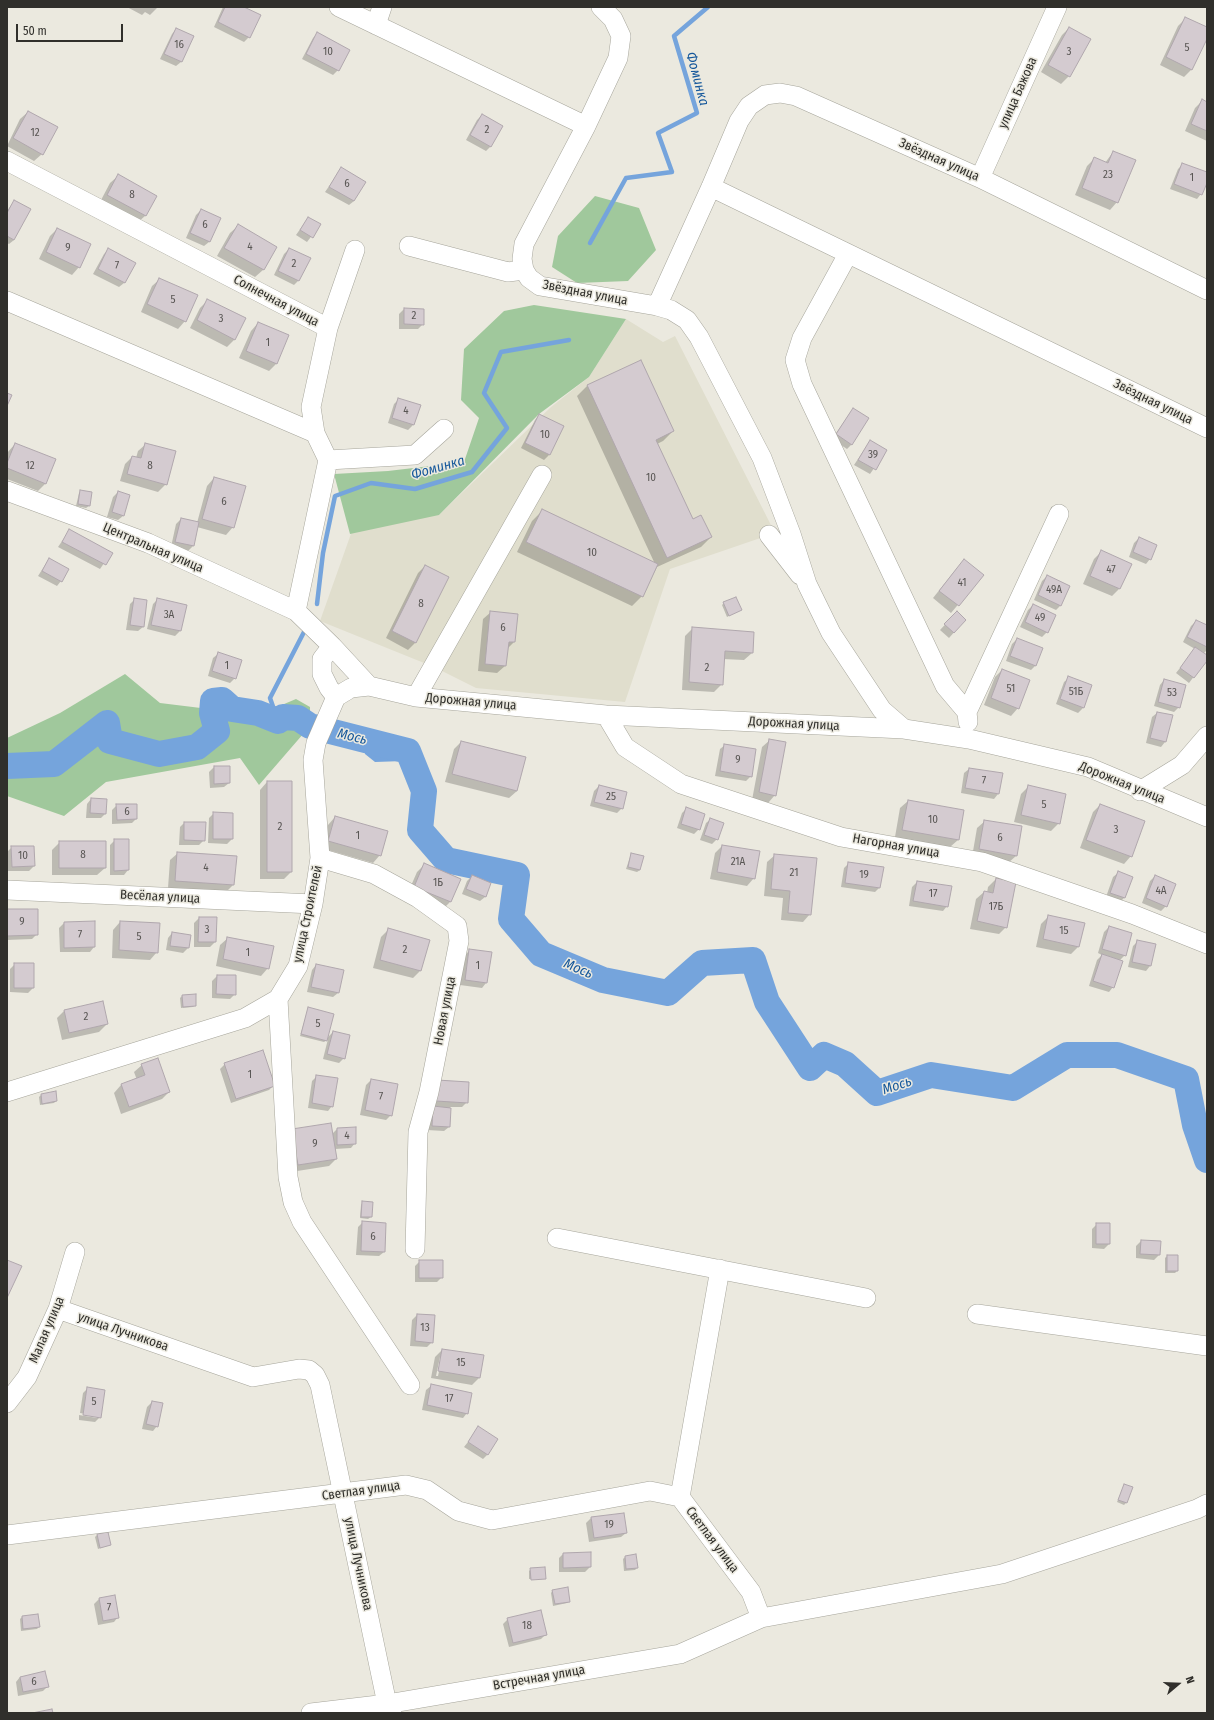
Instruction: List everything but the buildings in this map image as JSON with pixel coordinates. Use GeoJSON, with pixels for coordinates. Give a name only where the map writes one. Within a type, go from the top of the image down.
{"type":"FeatureCollection","features":[{"type":"Feature","properties":{"kind":"street"},"geometry":{"type":"LineString","coordinates":[[339,7],[586,126]]}},
{"type":"Feature","properties":{"kind":"street"},"geometry":{"type":"LineString","coordinates":[[376,25],[382,7]]}},
{"type":"Feature","properties":{"kind":"street"},"geometry":{"type":"LineString","coordinates":[[409,246],[508,272],[524,270],[522,259],[524,244],[586,126],[618,58],[621,36],[613,19],[601,7]]}},
{"type":"Feature","properties":{"kind":"street","name":"улица Бажова"},"geometry":{"type":"LineString","coordinates":[[980,178],[1057,7]]}},
{"type":"Feature","properties":{"kind":"street","name":"Звёздная улица"},"geometry":{"type":"LineString","coordinates":[[524,270],[529,278],[540,286],[551,289],[657,306],[739,121],[749,106],[765,95],[780,93],[796,96],[980,178],[1207,290]]}},
{"type":"Feature","properties":{"kind":"street","name":"Солнечная улица"},"geometry":{"type":"LineString","coordinates":[[7,161],[328,328],[311,407],[314,433],[328,460]]}},
{"type":"Feature","properties":{"kind":"street","name":"Звёздная улица"},"geometry":{"type":"LineString","coordinates":[[711,187],[1207,428]]}},
{"type":"Feature","properties":{"kind":"street"},"geometry":{"type":"LineString","coordinates":[[328,328],[354,250]]}},
{"type":"Feature","properties":{"kind":"street"},"geometry":{"type":"LineString","coordinates":[[848,254],[802,338],[795,360],[798,372],[802,384],[945,686],[967,712]]}},
{"type":"Feature","properties":{"kind":"street"},"geometry":{"type":"LineString","coordinates":[[7,302],[314,433]]}},
{"type":"Feature","properties":{"kind":"street"},"geometry":{"type":"LineString","coordinates":[[657,306],[671,310],[686,320],[699,337],[762,458],[791,534],[807,584],[831,633],[882,710],[904,729]]}},
{"type":"Feature","properties":{"kind":"street"},"geometry":{"type":"LineString","coordinates":[[296,612],[328,460],[415,455],[444,429]]}},
{"type":"Feature","properties":{"kind":"street"},"geometry":{"type":"LineString","coordinates":[[416,697],[542,475]]}},
{"type":"Feature","properties":{"kind":"street","name":"Центральная улица"},"geometry":{"type":"LineString","coordinates":[[7,491],[148,543],[296,612],[332,646],[369,686]]}},
{"type":"Feature","properties":{"kind":"street"},"geometry":{"type":"LineString","coordinates":[[969,739],[967,712],[1059,514]]}},
{"type":"Feature","properties":{"kind":"street"},"geometry":{"type":"LineString","coordinates":[[769,536],[807,584]]}},
{"type":"Feature","properties":{"kind":"street"},"geometry":{"type":"LineString","coordinates":[[332,646],[322,659],[322,674],[329,688],[336,697],[351,688],[369,686]]}},
{"type":"Feature","properties":{"kind":"street","name":"Дорожная улица"},"geometry":{"type":"LineString","coordinates":[[369,686],[416,697],[606,715],[904,729],[969,739],[1088,767],[1140,791],[1207,818]]}},
{"type":"Feature","properties":{"kind":"street","name":"улица Строителей"},"geometry":{"type":"LineString","coordinates":[[7,1092],[245,1018],[278,999],[298,966],[313,904],[320,858],[313,760],[316,744],[336,697]]}},
{"type":"Feature","properties":{"kind":"street","name":"Нагорная улица"},"geometry":{"type":"LineString","coordinates":[[606,715],[625,746],[682,784],[842,837],[982,862],[1132,914],[1207,944]]}},
{"type":"Feature","properties":{"kind":"street"},"geometry":{"type":"LineString","coordinates":[[1140,791],[1182,765],[1207,736]]}},
{"type":"Feature","properties":{"kind":"street","name":"Новая улица"},"geometry":{"type":"LineString","coordinates":[[320,858],[374,874],[418,898],[457,926],[459,941],[429,1092],[418,1132],[415,1249]]}},
{"type":"Feature","properties":{"kind":"street","name":"Весёлая улица"},"geometry":{"type":"LineString","coordinates":[[7,890],[313,904]]}},
{"type":"Feature","properties":{"kind":"street"},"geometry":{"type":"LineString","coordinates":[[278,999],[288,1177],[293,1202],[302,1222],[410,1385]]}},
{"type":"Feature","properties":{"kind":"street"},"geometry":{"type":"LineString","coordinates":[[557,1238],[866,1298]]}},
{"type":"Feature","properties":{"kind":"street","name":"Малая улица"},"geometry":{"type":"LineString","coordinates":[[7,1403],[27,1377],[58,1309],[75,1252]]}},
{"type":"Feature","properties":{"kind":"street"},"geometry":{"type":"LineString","coordinates":[[680,1498],[720,1269]]}},
{"type":"Feature","properties":{"kind":"street","name":"улица Лучникова"},"geometry":{"type":"LineString","coordinates":[[58,1309],[252,1376],[299,1368],[309,1370],[315,1375],[320,1385],[390,1709]]}},
{"type":"Feature","properties":{"kind":"street"},"geometry":{"type":"LineString","coordinates":[[977,1314],[1207,1346]]}},
{"type":"Feature","properties":{"kind":"street","name":"Светлая улица"},"geometry":{"type":"LineString","coordinates":[[7,1535],[406,1485],[427,1490],[458,1511],[492,1520],[650,1490],[680,1498],[750,1592],[761,1618]]}},
{"type":"Feature","properties":{"kind":"street","name":"Встречная улица"},"geometry":{"type":"LineString","coordinates":[[311,1713],[390,1709],[680,1654],[761,1618],[1002,1574],[1197,1509],[1207,1504]]}},
{"type":"Feature","properties":{"kind":"shaded area"},"geometry":{"type":"Polygon","coordinates":[[[626,319],[663,342],[675,336],[775,533],[670,569],[625,702],[476,688],[434,667],[320,621],[358,514],[439,515],[551,407],[589,377],[626,319]]]}},
{"type":"Feature","properties":{"kind":"green space"},"geometry":{"type":"Polygon","coordinates":[[[595,196],[639,208],[656,250],[628,281],[577,283],[552,267],[558,236],[595,196]]]}},
{"type":"Feature","properties":{"kind":"green space"},"geometry":{"type":"Polygon","coordinates":[[[534,305],[626,319],[589,377],[539,414],[439,515],[350,534],[334,474],[388,471],[464,462],[479,418],[461,400],[464,349],[504,311],[534,305]]]}},
{"type":"Feature","properties":{"kind":"green space"},"geometry":{"type":"Polygon","coordinates":[[[125,674],[160,703],[258,715],[296,699],[310,707],[310,726],[259,785],[240,758],[106,782],[64,816],[7,796],[7,738],[60,713],[125,674]]]}},
{"type":"Feature","properties":{"kind":"water"},"geometry":{"type":"Polygon","coordinates":[[[376,737],[395,738],[407,745],[401,750],[406,757],[404,761],[375,762],[365,754],[365,748],[370,747],[376,737]]]}},
{"type":"Feature","properties":{"kind":"waterway","name":"Фоминка"},"geometry":{"type":"LineString","coordinates":[[590,243],[626,178],[672,172],[658,133],[697,113],[674,36],[708,7]]}},
{"type":"Feature","properties":{"kind":"waterway","name":"Фоминка"},"geometry":{"type":"LineString","coordinates":[[317,604],[323,553],[335,496],[371,483],[415,489],[472,472],[507,428],[484,393],[501,352],[569,340]]}},
{"type":"Feature","properties":{"kind":"waterway","name":"Фоминка"},"geometry":{"type":"LineString","coordinates":[[278,721],[270,698],[304,632]]}},
{"type":"Feature","properties":{"kind":"waterway","name":"Мось"},"geometry":{"type":"LineString","coordinates":[[7,766],[54,764],[107,723],[110,741],[159,754],[197,747],[217,731],[212,713],[213,701],[222,700],[232,709],[258,713],[278,721],[283,717],[298,718],[310,726],[408,751],[424,791],[420,830],[446,860],[517,875],[511,919],[541,954],[603,980],[668,993],[702,963],[753,960],[767,1002],[810,1068],[824,1055],[845,1064],[877,1093],[931,1075],[1013,1088],[1067,1055],[1117,1055],[1186,1079],[1195,1125],[1207,1160]]}}]}
